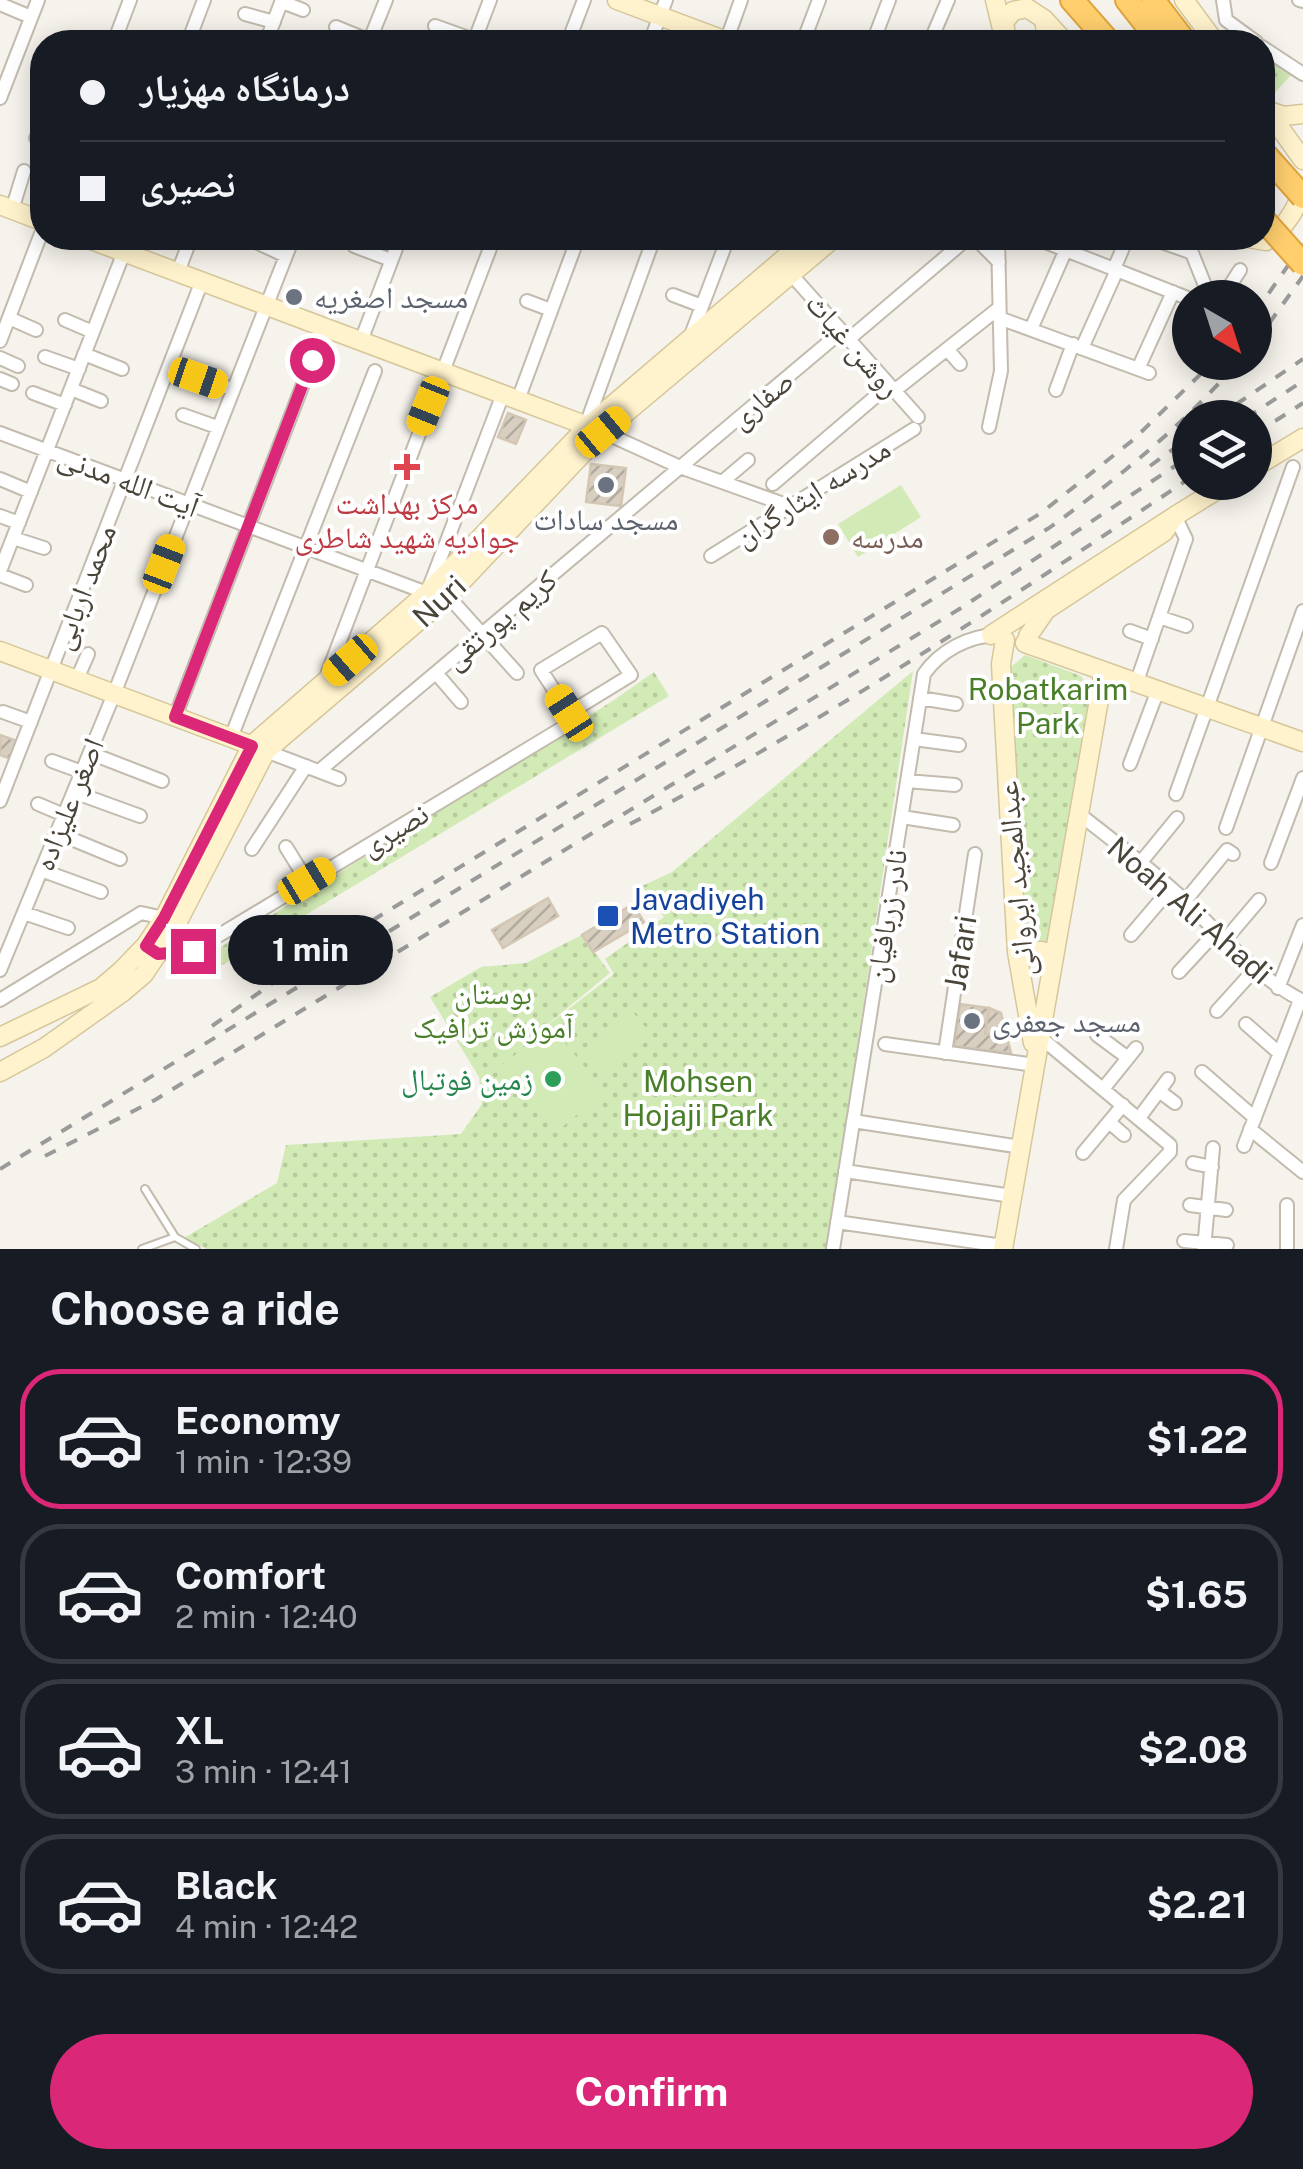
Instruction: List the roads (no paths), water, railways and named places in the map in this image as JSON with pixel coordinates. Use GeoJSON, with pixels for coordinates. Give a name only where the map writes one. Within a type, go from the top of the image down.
{"type":"FeatureCollection","features":[{"type":"Feature","properties":{"kind":"highway"},"geometry":{"type":"LineString","coordinates":[[1072,0],[1098,30]]}},
{"type":"Feature","properties":{"kind":"highway"},"geometry":{"type":"LineString","coordinates":[[1127,0],[1151,30]]}},
{"type":"Feature","properties":{"kind":"highway"},"geometry":{"type":"LineString","coordinates":[[1154,0],[1176,30]]}},
{"type":"Feature","properties":{"kind":"highway"},"geometry":{"type":"LineString","coordinates":[[1275,165],[1303,194]]}},
{"type":"Feature","properties":{"kind":"highway"},"geometry":{"type":"LineString","coordinates":[[1275,233],[1303,264]]}},
{"type":"Feature","properties":{"kind":"main road"},"geometry":{"type":"LineString","coordinates":[[617,0],[662,8],[704,30]]}},
{"type":"Feature","properties":{"kind":"main road"},"geometry":{"type":"LineString","coordinates":[[995,0],[1002,30]]}},
{"type":"Feature","properties":{"kind":"main road"},"geometry":{"type":"LineString","coordinates":[[1184,0],[1207,30]]}},
{"type":"Feature","properties":{"kind":"main road"},"geometry":{"type":"LineString","coordinates":[[1004,30],[1004,22],[1013,11],[1034,10],[1053,30]]}},
{"type":"Feature","properties":{"kind":"main road"},"geometry":{"type":"LineString","coordinates":[[1275,112],[1284,116],[1303,114]]}},
{"type":"Feature","properties":{"kind":"main road"},"geometry":{"type":"LineString","coordinates":[[1275,119],[1302,154]]}},
{"type":"Feature","properties":{"kind":"main road"},"geometry":{"type":"LineString","coordinates":[[1275,234],[1295,211],[1303,194]]}},
{"type":"Feature","properties":{"kind":"main road"},"geometry":{"type":"LineString","coordinates":[[6,208],[30,217]]}},
{"type":"Feature","properties":{"kind":"main road"},"geometry":{"type":"LineString","coordinates":[[127,250],[266,307],[592,428]]}},
{"type":"Feature","properties":{"kind":"main road","name":"Nuri"},"geometry":{"type":"LineString","coordinates":[[259,748],[448,596],[592,428],[785,267],[798,250]]}},
{"type":"Feature","properties":{"kind":"main road","name":"Nuri"},"geometry":{"type":"LineString","coordinates":[[0,1072],[20,1064],[144,974],[152,950],[259,748],[324,682],[427,593],[691,335],[814,250]]}},
{"type":"Feature","properties":{"kind":"main road"},"geometry":{"type":"LineString","coordinates":[[1274,456],[1303,438]]}},
{"type":"Feature","properties":{"kind":"main road","name":"نادر زربافیان"},"geometry":{"type":"LineString","coordinates":[[1002,634],[1014,618],[1201,500]]}},
{"type":"Feature","properties":{"kind":"main road","name":"نادر زربافیان"},"geometry":{"type":"LineString","coordinates":[[1027,640],[1046,610],[1164,532],[1175,516]]}},
{"type":"Feature","properties":{"kind":"main road"},"geometry":{"type":"LineString","coordinates":[[1002,634],[1014,647],[1027,640],[1303,742]]}},
{"type":"Feature","properties":{"kind":"main road","name":"عبدالمجید ایروانی"},"geometry":{"type":"LineString","coordinates":[[1002,634],[1017,952],[1036,1062]]}},
{"type":"Feature","properties":{"kind":"main road"},"geometry":{"type":"LineString","coordinates":[[0,651],[259,748],[164,918],[152,950],[101,988],[72,1017],[0,1064]]}},
{"type":"Feature","properties":{"kind":"main road","name":"عبدالمجید ایروانی"},"geometry":{"type":"LineString","coordinates":[[1003,1248],[1104,671]]}},
{"type":"Feature","properties":{"kind":"main road"},"geometry":{"type":"LineString","coordinates":[[1017,952],[1042,951],[1054,956]]}},
{"type":"Feature","properties":{"kind":"main road"},"geometry":{"type":"LineString","coordinates":[[0,1037],[101,988]]}},
{"type":"Feature","properties":{"kind":"street"},"geometry":{"type":"LineString","coordinates":[[0,98],[38,0]]}},
{"type":"Feature","properties":{"kind":"street"},"geometry":{"type":"LineString","coordinates":[[119,30],[130,0]]}},
{"type":"Feature","properties":{"kind":"street"},"geometry":{"type":"LineString","coordinates":[[193,30],[204,0]]}},
{"type":"Feature","properties":{"kind":"street"},"geometry":{"type":"LineString","coordinates":[[374,30],[386,0]]}},
{"type":"Feature","properties":{"kind":"street"},"geometry":{"type":"LineString","coordinates":[[573,30],[584,0]]}},
{"type":"Feature","properties":{"kind":"street"},"geometry":{"type":"LineString","coordinates":[[731,30],[742,0]]}},
{"type":"Feature","properties":{"kind":"street"},"geometry":{"type":"LineString","coordinates":[[808,30],[820,0]]}},
{"type":"Feature","properties":{"kind":"street"},"geometry":{"type":"LineString","coordinates":[[878,30],[889,0]]}},
{"type":"Feature","properties":{"kind":"street"},"geometry":{"type":"LineString","coordinates":[[935,30],[948,0]]}},
{"type":"Feature","properties":{"kind":"street"},"geometry":{"type":"LineString","coordinates":[[1223,0],[1226,20],[1240,30]]}},
{"type":"Feature","properties":{"kind":"street"},"geometry":{"type":"LineString","coordinates":[[271,30],[282,1],[303,10]]}},
{"type":"Feature","properties":{"kind":"street"},"geometry":{"type":"LineString","coordinates":[[478,30],[487,1]]}},
{"type":"Feature","properties":{"kind":"street"},"geometry":{"type":"LineString","coordinates":[[0,4],[31,17]]}},
{"type":"Feature","properties":{"kind":"street"},"geometry":{"type":"LineString","coordinates":[[246,14],[274,22]]}},
{"type":"Feature","properties":{"kind":"street"},"geometry":{"type":"LineString","coordinates":[[435,26],[445,30]]}},
{"type":"Feature","properties":{"kind":"street"},"geometry":{"type":"LineString","coordinates":[[336,27],[343,30]]}},
{"type":"Feature","properties":{"kind":"street"},"geometry":{"type":"LineString","coordinates":[[1275,56],[1303,74]]}},
{"type":"Feature","properties":{"kind":"street"},"geometry":{"type":"LineString","coordinates":[[6,208],[24,170]]}},
{"type":"Feature","properties":{"kind":"street"},"geometry":{"type":"LineString","coordinates":[[1,337],[35,250]]}},
{"type":"Feature","properties":{"kind":"street"},"geometry":{"type":"LineString","coordinates":[[26,586],[1,566],[93,332],[114,250]]}},
{"type":"Feature","properties":{"kind":"street"},"geometry":{"type":"LineString","coordinates":[[178,272],[186,250]]}},
{"type":"Feature","properties":{"kind":"street"},"geometry":{"type":"LineString","coordinates":[[272,250],[286,256]]}},
{"type":"Feature","properties":{"kind":"street","name":"اصغر علیزاده"},"geometry":{"type":"LineString","coordinates":[[0,970],[4,952],[114,694],[288,250]]}},
{"type":"Feature","properties":{"kind":"street"},"geometry":{"type":"LineString","coordinates":[[365,250],[391,260]]}},
{"type":"Feature","properties":{"kind":"street"},"geometry":{"type":"LineString","coordinates":[[361,341],[394,250]]}},
{"type":"Feature","properties":{"kind":"street"},"geometry":{"type":"LineString","coordinates":[[324,682],[489,250]]}},
{"type":"Feature","properties":{"kind":"street"},"geometry":{"type":"LineString","coordinates":[[427,593],[574,250]]}},
{"type":"Feature","properties":{"kind":"street"},"geometry":{"type":"LineString","coordinates":[[650,250],[592,428],[680,467],[789,506]]}},
{"type":"Feature","properties":{"kind":"street"},"geometry":{"type":"LineString","coordinates":[[691,335],[723,250]]}},
{"type":"Feature","properties":{"kind":"street","name":"صفاری"},"geometry":{"type":"LineString","coordinates":[[680,467],[955,250]]}},
{"type":"Feature","properties":{"kind":"street"},"geometry":{"type":"LineString","coordinates":[[985,250],[999,262]]}},
{"type":"Feature","properties":{"kind":"street"},"geometry":{"type":"LineString","coordinates":[[989,426],[1001,372],[998,250]]}},
{"type":"Feature","properties":{"kind":"street"},"geometry":{"type":"LineString","coordinates":[[1031,329],[1065,250]]}},
{"type":"Feature","properties":{"kind":"street"},"geometry":{"type":"LineString","coordinates":[[1079,250],[1172,292]]}},
{"type":"Feature","properties":{"kind":"street"},"geometry":{"type":"LineString","coordinates":[[1056,390],[1122,250]]}},
{"type":"Feature","properties":{"kind":"street"},"geometry":{"type":"LineString","coordinates":[[1186,250],[1192,252],[1203,280]]}},
{"type":"Feature","properties":{"kind":"street","name":"روشن غیاث"},"geometry":{"type":"LineString","coordinates":[[785,267],[892,388],[916,423]]}},
{"type":"Feature","properties":{"kind":"street"},"geometry":{"type":"LineString","coordinates":[[1234,280],[1240,270]]}},
{"type":"Feature","properties":{"kind":"street","name":"محمد اربابی"},"geometry":{"type":"LineString","coordinates":[[0,801],[202,281]]}},
{"type":"Feature","properties":{"kind":"street"},"geometry":{"type":"LineString","coordinates":[[673,295],[702,306]]}},
{"type":"Feature","properties":{"kind":"street"},"geometry":{"type":"LineString","coordinates":[[999,313],[1143,371],[1172,295]]}},
{"type":"Feature","properties":{"kind":"street"},"geometry":{"type":"LineString","coordinates":[[527,301],[551,310]]}},
{"type":"Feature","properties":{"kind":"street"},"geometry":{"type":"LineString","coordinates":[[773,484],[892,388],[999,313]]}},
{"type":"Feature","properties":{"kind":"street"},"geometry":{"type":"LineString","coordinates":[[9,318],[36,330]]}},
{"type":"Feature","properties":{"kind":"street"},"geometry":{"type":"LineString","coordinates":[[66,320],[93,332]]}},
{"type":"Feature","properties":{"kind":"street"},"geometry":{"type":"LineString","coordinates":[[175,717],[325,327]]}},
{"type":"Feature","properties":{"kind":"street"},"geometry":{"type":"LineString","coordinates":[[947,349],[960,364]]}},
{"type":"Feature","properties":{"kind":"street"},"geometry":{"type":"LineString","coordinates":[[84,354],[122,369]]}},
{"type":"Feature","properties":{"kind":"street"},"geometry":{"type":"LineString","coordinates":[[46,357],[78,369]]}},
{"type":"Feature","properties":{"kind":"street"},"geometry":{"type":"LineString","coordinates":[[0,358],[18,366]]}},
{"type":"Feature","properties":{"kind":"street"},"geometry":{"type":"LineString","coordinates":[[232,735],[374,371]]}},
{"type":"Feature","properties":{"kind":"street"},"geometry":{"type":"LineString","coordinates":[[198,378],[232,390]]}},
{"type":"Feature","properties":{"kind":"street"},"geometry":{"type":"LineString","coordinates":[[71,389],[101,401]]}},
{"type":"Feature","properties":{"kind":"street"},"geometry":{"type":"LineString","coordinates":[[32,393],[65,405]]}},
{"type":"Feature","properties":{"kind":"street"},"geometry":{"type":"LineString","coordinates":[[183,415],[216,428]]}},
{"type":"Feature","properties":{"kind":"street","name":"مدرسه ایثارگران"},"geometry":{"type":"LineString","coordinates":[[711,556],[916,423]]}},
{"type":"Feature","properties":{"kind":"street","name":"آیت‌ الله مدنی"},"geometry":{"type":"LineString","coordinates":[[0,433],[427,593]]}},
{"type":"Feature","properties":{"kind":"street"},"geometry":{"type":"LineString","coordinates":[[1176,794],[1298,469],[1274,456]]}},
{"type":"Feature","properties":{"kind":"street"},"geometry":{"type":"LineString","coordinates":[[722,482],[748,460]]}},
{"type":"Feature","properties":{"kind":"street","name":"کریم پورتقی"},"geometry":{"type":"LineString","coordinates":[[252,850],[312,769],[436,673],[680,467]]}},
{"type":"Feature","properties":{"kind":"street"},"geometry":{"type":"LineString","coordinates":[[0,479],[31,492]]}},
{"type":"Feature","properties":{"kind":"street"},"geometry":{"type":"LineString","coordinates":[[0,516],[19,523]]}},
{"type":"Feature","properties":{"kind":"street"},"geometry":{"type":"LineString","coordinates":[[1136,681],[1186,539],[1175,516]]}},
{"type":"Feature","properties":{"kind":"street"},"geometry":{"type":"LineString","coordinates":[[13,538],[44,548]]}},
{"type":"Feature","properties":{"kind":"street"},"geometry":{"type":"LineString","coordinates":[[448,596],[517,673]]}},
{"type":"Feature","properties":{"kind":"street"},"geometry":{"type":"LineString","coordinates":[[1226,828],[1302,614]]}},
{"type":"Feature","properties":{"kind":"street"},"geometry":{"type":"LineString","coordinates":[[1159,617],[1186,626]]}},
{"type":"Feature","properties":{"kind":"street"},"geometry":{"type":"LineString","coordinates":[[1130,632],[1152,639]]}},
{"type":"Feature","properties":{"kind":"street","name":"نصیری"},"geometry":{"type":"LineString","coordinates":[[152,950],[193,951],[571,717],[631,675],[602,633],[541,670],[571,717]]}},
{"type":"Feature","properties":{"kind":"street","name":"نادر زربافیان"},"geometry":{"type":"LineString","coordinates":[[833,1249],[920,698],[928,668],[968,638],[1002,634]]}},
{"type":"Feature","properties":{"kind":"street"},"geometry":{"type":"LineString","coordinates":[[76,680],[88,654]]}},
{"type":"Feature","properties":{"kind":"street"},"geometry":{"type":"LineString","coordinates":[[436,673],[461,702]]}},
{"type":"Feature","properties":{"kind":"street"},"geometry":{"type":"LineString","coordinates":[[1130,764],[1158,690]]}},
{"type":"Feature","properties":{"kind":"street"},"geometry":{"type":"LineString","coordinates":[[920,698],[956,704]]}},
{"type":"Feature","properties":{"kind":"street"},"geometry":{"type":"LineString","coordinates":[[4,712],[31,722]]}},
{"type":"Feature","properties":{"kind":"street"},"geometry":{"type":"LineString","coordinates":[[914,739],[959,745]]}},
{"type":"Feature","properties":{"kind":"street"},"geometry":{"type":"LineString","coordinates":[[259,748],[339,779]]}},
{"type":"Feature","properties":{"kind":"street"},"geometry":{"type":"LineString","coordinates":[[90,753],[162,781]]}},
{"type":"Feature","properties":{"kind":"street"},"geometry":{"type":"LineString","coordinates":[[52,760],[82,772]]}},
{"type":"Feature","properties":{"kind":"street"},"geometry":{"type":"LineString","coordinates":[[1271,864],[1303,778]]}},
{"type":"Feature","properties":{"kind":"street"},"geometry":{"type":"LineString","coordinates":[[907,781],[955,786]]}},
{"type":"Feature","properties":{"kind":"street"},"geometry":{"type":"LineString","coordinates":[[74,792],[140,816]]}},
{"type":"Feature","properties":{"kind":"street"},"geometry":{"type":"LineString","coordinates":[[38,804],[64,815]]}},
{"type":"Feature","properties":{"kind":"street","name":"Noah Ali Ahadi"},"geometry":{"type":"LineString","coordinates":[[1079,814],[1185,900],[1255,969],[1301,1000]]}},
{"type":"Feature","properties":{"kind":"street"},"geometry":{"type":"LineString","coordinates":[[902,818],[953,825]]}},
{"type":"Feature","properties":{"kind":"street"},"geometry":{"type":"LineString","coordinates":[[1141,862],[1177,818]]}},
{"type":"Feature","properties":{"kind":"street"},"geometry":{"type":"LineString","coordinates":[[56,833],[120,859]]}},
{"type":"Feature","properties":{"kind":"street"},"geometry":{"type":"LineString","coordinates":[[286,847],[307,881]]}},
{"type":"Feature","properties":{"kind":"street"},"geometry":{"type":"LineString","coordinates":[[1185,900],[1230,852]]}},
{"type":"Feature","properties":{"kind":"street","name":"Jafari"},"geometry":{"type":"LineString","coordinates":[[945,1053],[975,854]]}},
{"type":"Feature","properties":{"kind":"street"},"geometry":{"type":"LineString","coordinates":[[42,870],[101,892]]}},
{"type":"Feature","properties":{"kind":"street"},"geometry":{"type":"LineString","coordinates":[[1131,935],[1171,888]]}},
{"type":"Feature","properties":{"kind":"street"},"geometry":{"type":"LineString","coordinates":[[1180,972],[1258,900]]}},
{"type":"Feature","properties":{"kind":"street"},"geometry":{"type":"LineString","coordinates":[[24,912],[68,928]]}},
{"type":"Feature","properties":{"kind":"street"},"geometry":{"type":"LineString","coordinates":[[0,1000],[141,914],[164,918]]}},
{"type":"Feature","properties":{"kind":"street"},"geometry":{"type":"LineString","coordinates":[[1278,988],[1303,925]]}},
{"type":"Feature","properties":{"kind":"street"},"geometry":{"type":"LineString","coordinates":[[1216,1011],[1255,969]]}},
{"type":"Feature","properties":{"kind":"street"},"geometry":{"type":"LineString","coordinates":[[1244,1146],[1301,1000]]}},
{"type":"Feature","properties":{"kind":"street"},"geometry":{"type":"LineString","coordinates":[[1246,1024],[1280,1053]]}},
{"type":"Feature","properties":{"kind":"street"},"geometry":{"type":"LineString","coordinates":[[1097,1035],[1132,1053],[1103,1088]]}},
{"type":"Feature","properties":{"kind":"street"},"geometry":{"type":"LineString","coordinates":[[1040,1037],[1166,1140],[1170,1152],[1124,1200],[1116,1249]]}},
{"type":"Feature","properties":{"kind":"street"},"geometry":{"type":"LineString","coordinates":[[885,1044],[1036,1062]]}},
{"type":"Feature","properties":{"kind":"street"},"geometry":{"type":"LineString","coordinates":[[1202,1072],[1300,1169]]}},
{"type":"Feature","properties":{"kind":"street"},"geometry":{"type":"LineString","coordinates":[[1139,1118],[1164,1085],[1175,1103]]}},
{"type":"Feature","properties":{"kind":"street"},"geometry":{"type":"LineString","coordinates":[[1083,1153],[1123,1105]]}},
{"type":"Feature","properties":{"kind":"street"},"geometry":{"type":"LineString","coordinates":[[853,1121],[1020,1147]]}},
{"type":"Feature","properties":{"kind":"street"},"geometry":{"type":"LineString","coordinates":[[1109,1122],[1124,1135]]}},
{"type":"Feature","properties":{"kind":"street"},"geometry":{"type":"LineString","coordinates":[[1204,1246],[1214,1148]]}},
{"type":"Feature","properties":{"kind":"street"},"geometry":{"type":"LineString","coordinates":[[1300,1169],[1303,1150]]}},
{"type":"Feature","properties":{"kind":"street"},"geometry":{"type":"LineString","coordinates":[[1192,1163],[1212,1167]]}},
{"type":"Feature","properties":{"kind":"street"},"geometry":{"type":"LineString","coordinates":[[846,1171],[1012,1196]]}},
{"type":"Feature","properties":{"kind":"street"},"geometry":{"type":"LineString","coordinates":[[1190,1205],[1226,1210]]}},
{"type":"Feature","properties":{"kind":"street"},"geometry":{"type":"LineString","coordinates":[[1286,1249],[1288,1205]]}},
{"type":"Feature","properties":{"kind":"street"},"geometry":{"type":"LineString","coordinates":[[838,1222],[1003,1248]]}},
{"type":"Feature","properties":{"kind":"street"},"geometry":{"type":"LineString","coordinates":[[1184,1241],[1204,1246],[1226,1245]]}},
{"type":"Feature","properties":{"kind":"lane"},"geometry":{"type":"LineString","coordinates":[[145,1189],[175,1237],[196,1249]]}},
{"type":"Feature","properties":{"kind":"lane"},"geometry":{"type":"LineString","coordinates":[[142,1249],[175,1237]]}},
{"type":"Feature","properties":{"kind":"railway"},"geometry":{"type":"LineString","coordinates":[[1272,289],[1303,244]]}},
{"type":"Feature","properties":{"kind":"railway"},"geometry":{"type":"LineString","coordinates":[[1272,319],[1303,276]]}},
{"type":"Feature","properties":{"kind":"railway"},"geometry":{"type":"LineString","coordinates":[[1243,400],[1303,359]]}},
{"type":"Feature","properties":{"kind":"railway"},"geometry":{"type":"LineString","coordinates":[[212,1026],[291,970],[1041,513],[1133,440],[1195,380]]}},
{"type":"Feature","properties":{"kind":"railway"},"geometry":{"type":"LineString","coordinates":[[0,1169],[1049,528],[1148,451],[1221,380]]}},
{"type":"Feature","properties":{"kind":"railway"},"geometry":{"type":"LineString","coordinates":[[1272,401],[1303,381]]}},
{"type":"Feature","properties":{"kind":"railway"},"geometry":{"type":"LineString","coordinates":[[1272,423],[1303,403]]}},
{"type":"Feature","properties":{"kind":"railway"},"geometry":{"type":"LineString","coordinates":[[1150,466],[1172,450]]}},
{"type":"Feature","properties":{"kind":"railway"},"geometry":{"type":"LineString","coordinates":[[45,1156],[155,1100],[961,608],[1172,468]]}},
{"type":"Feature","properties":{"kind":"railway"},"geometry":{"type":"LineString","coordinates":[[630,824],[844,702],[1172,490]]}},
{"type":"Feature","properties":{"kind":"place","name":"مسجد اصغریه"},"geometry":{"type":"Point","coordinates":[294,297]}},
{"type":"Feature","properties":{"kind":"place","name":"مرکز بهداشت جوادیه شهید شاطری"},"geometry":{"type":"Point","coordinates":[407,467]}},
{"type":"Feature","properties":{"kind":"place","name":"مسجد سادات"},"geometry":{"type":"Point","coordinates":[606,485]}},
{"type":"Feature","properties":{"kind":"place","name":"مدرسه"},"geometry":{"type":"Point","coordinates":[831,537]}},
{"type":"Feature","properties":{"kind":"place","name":"Javadiyeh Metro Station"},"geometry":{"type":"Point","coordinates":[608,916]}},
{"type":"Feature","properties":{"kind":"place","name":"مسجد جعفری"},"geometry":{"type":"Point","coordinates":[972,1021]}},
{"type":"Feature","properties":{"kind":"place","name":"زمین فوتبال"},"geometry":{"type":"Point","coordinates":[553,1079]}},
{"type":"Feature","properties":{"kind":"park label","name":"Robatkarim Park"},"geometry":{"type":"Point","coordinates":[1048,706]}},
{"type":"Feature","properties":{"kind":"park label","name":"بوستان آموزش ترافیک"},"geometry":{"type":"Point","coordinates":[493,1010]}},
{"type":"Feature","properties":{"kind":"park label","name":"Mohsen Hojaji Park"},"geometry":{"type":"Point","coordinates":[698,1098]}}]}
